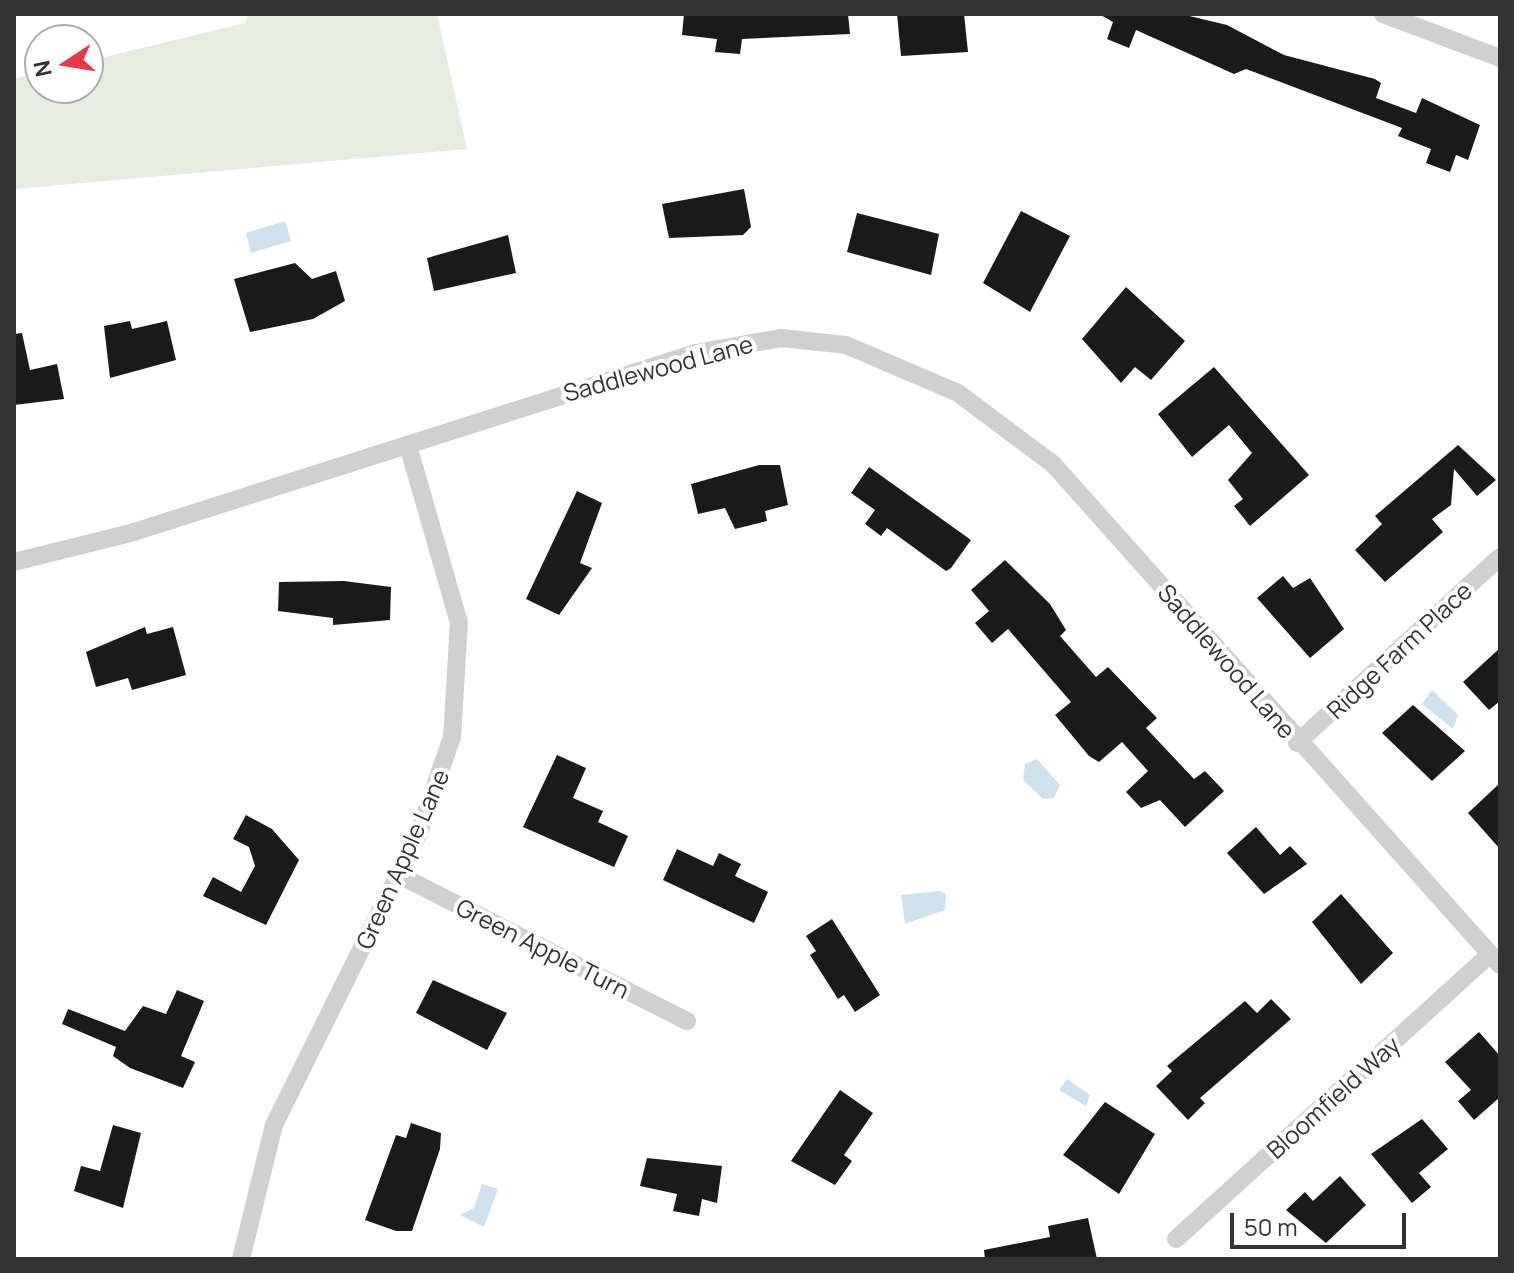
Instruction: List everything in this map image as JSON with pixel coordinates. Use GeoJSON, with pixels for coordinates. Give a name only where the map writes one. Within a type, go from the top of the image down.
{"type":"FeatureCollection","features":[{"type":"Feature","properties":{"kind":"street"},"geometry":{"type":"LineString","coordinates":[[1383,14],[1500,58]]}},
{"type":"Feature","properties":{"kind":"street","name":"Saddlewood Lane"},"geometry":{"type":"LineString","coordinates":[[14,562],[408,445],[669,361],[757,340],[816,340],[881,355],[958,393],[1047,458],[1297,743],[1495,960]]}},
{"type":"Feature","properties":{"kind":"street","name":"Green Apple Lane"},"geometry":{"type":"LineString","coordinates":[[241,1259],[280,1112],[399,875],[452,737],[461,638],[408,445]]}},
{"type":"Feature","properties":{"kind":"street","name":"Ridge Farm Place"},"geometry":{"type":"LineString","coordinates":[[1297,743],[1500,557]]}},
{"type":"Feature","properties":{"kind":"street","name":"Green Apple Turn"},"geometry":{"type":"LineString","coordinates":[[399,875],[687,1021]]}},
{"type":"Feature","properties":{"kind":"street","name":"Bloomfield Way"},"geometry":{"type":"LineString","coordinates":[[1176,1239],[1495,960]]}},
{"type":"Feature","properties":{"kind":"shaded area"},"geometry":{"type":"Polygon","coordinates":[[[249,14],[437,14],[467,149],[14,189],[14,79],[24,76],[24,104],[104,104],[104,57],[245,23],[249,14]]]}},
{"type":"Feature","properties":{"kind":"water"},"geometry":{"type":"Polygon","coordinates":[[[285,221],[291,241],[251,253],[246,233],[285,221]]]}},
{"type":"Feature","properties":{"kind":"water"},"geometry":{"type":"Polygon","coordinates":[[[1432,690],[1458,715],[1453,729],[1422,704],[1432,690]]]}},
{"type":"Feature","properties":{"kind":"water"},"geometry":{"type":"Polygon","coordinates":[[[1037,759],[1060,785],[1054,798],[1043,799],[1023,780],[1025,764],[1037,759]]]}},
{"type":"Feature","properties":{"kind":"water"},"geometry":{"type":"Polygon","coordinates":[[[940,891],[946,894],[945,910],[905,924],[901,895],[940,891]]]}},
{"type":"Feature","properties":{"kind":"water"},"geometry":{"type":"Polygon","coordinates":[[[1067,1079],[1090,1095],[1086,1106],[1059,1090],[1067,1079]]]}},
{"type":"Feature","properties":{"kind":"water"},"geometry":{"type":"Polygon","coordinates":[[[482,1184],[498,1189],[484,1227],[460,1215],[474,1208],[482,1184]]]}},
{"type":"Feature","properties":{"kind":"building"},"geometry":{"type":"Polygon","coordinates":[[[684,14],[848,14],[850,34],[742,39],[740,54],[715,52],[717,39],[682,35],[684,14]]]}},
{"type":"Feature","properties":{"kind":"building"},"geometry":{"type":"Polygon","coordinates":[[[897,14],[964,14],[968,52],[901,56],[897,14]]]}},
{"type":"Feature","properties":{"kind":"building"},"geometry":{"type":"Polygon","coordinates":[[[1099,14],[1181,14],[1227,25],[1284,55],[1375,79],[1381,83],[1376,98],[1416,113],[1422,98],[1480,125],[1468,160],[1456,155],[1450,172],[1426,163],[1431,149],[1398,136],[1402,128],[1246,69],[1234,74],[1136,30],[1129,48],[1107,39],[1113,22],[1099,14]]]}},
{"type":"Feature","properties":{"kind":"building"},"geometry":{"type":"Polygon","coordinates":[[[744,189],[751,227],[743,235],[669,238],[662,204],[744,189]]]}},
{"type":"Feature","properties":{"kind":"building"},"geometry":{"type":"Polygon","coordinates":[[[1021,211],[1070,236],[1030,312],[983,283],[1021,211]]]}},
{"type":"Feature","properties":{"kind":"building"},"geometry":{"type":"Polygon","coordinates":[[[857,213],[939,234],[931,275],[847,252],[857,213]]]}},
{"type":"Feature","properties":{"kind":"building"},"geometry":{"type":"Polygon","coordinates":[[[508,235],[516,273],[434,291],[427,258],[508,235]]]}},
{"type":"Feature","properties":{"kind":"building"},"geometry":{"type":"Polygon","coordinates":[[[295,263],[312,279],[336,271],[345,301],[313,319],[250,332],[234,279],[295,263]]]}},
{"type":"Feature","properties":{"kind":"building"},"geometry":{"type":"Polygon","coordinates":[[[1126,287],[1185,341],[1151,380],[1135,367],[1121,383],[1082,339],[1126,287]]]}},
{"type":"Feature","properties":{"kind":"building"},"geometry":{"type":"Polygon","coordinates":[[[130,321],[132,329],[167,321],[176,360],[110,378],[104,326],[130,321]]]}},
{"type":"Feature","properties":{"kind":"building"},"geometry":{"type":"Polygon","coordinates":[[[22,333],[30,370],[57,364],[64,399],[14,405],[14,334],[22,333]]]}},
{"type":"Feature","properties":{"kind":"building"},"geometry":{"type":"Polygon","coordinates":[[[1214,367],[1309,475],[1250,526],[1234,506],[1243,499],[1228,480],[1252,453],[1229,425],[1192,457],[1158,414],[1214,367]]]}},
{"type":"Feature","properties":{"kind":"building"},"geometry":{"type":"Polygon","coordinates":[[[1458,445],[1496,480],[1477,496],[1454,469],[1451,505],[1432,519],[1443,532],[1385,582],[1355,550],[1382,524],[1375,516],[1458,445]]]}},
{"type":"Feature","properties":{"kind":"building"},"geometry":{"type":"Polygon","coordinates":[[[759,465],[780,465],[788,505],[765,511],[767,521],[735,529],[725,508],[698,514],[691,484],[759,465]]]}},
{"type":"Feature","properties":{"kind":"building"},"geometry":{"type":"Polygon","coordinates":[[[869,467],[971,540],[951,568],[946,571],[887,528],[881,536],[865,524],[875,510],[851,493],[869,467]]]}},
{"type":"Feature","properties":{"kind":"building"},"geometry":{"type":"Polygon","coordinates":[[[577,491],[602,503],[580,563],[592,568],[559,615],[526,599],[577,491]]]}},
{"type":"Feature","properties":{"kind":"building"},"geometry":{"type":"Polygon","coordinates":[[[1005,560],[1050,604],[1066,630],[1060,636],[1096,677],[1108,667],[1157,718],[1146,728],[1194,779],[1205,771],[1224,791],[1185,827],[1160,800],[1141,808],[1126,792],[1148,771],[1122,742],[1099,762],[1089,756],[1055,715],[1071,702],[1008,629],[992,643],[975,623],[989,611],[971,590],[1005,560]]]}},
{"type":"Feature","properties":{"kind":"building"},"geometry":{"type":"Polygon","coordinates":[[[1283,576],[1293,588],[1310,578],[1344,629],[1310,658],[1257,598],[1283,576]]]}},
{"type":"Feature","properties":{"kind":"building"},"geometry":{"type":"Polygon","coordinates":[[[344,581],[391,587],[390,620],[333,625],[333,618],[278,611],[279,582],[344,581]]]}},
{"type":"Feature","properties":{"kind":"building"},"geometry":{"type":"Polygon","coordinates":[[[145,627],[147,634],[173,627],[186,675],[132,690],[128,678],[96,687],[86,652],[145,627]]]}},
{"type":"Feature","properties":{"kind":"building"},"geometry":{"type":"Polygon","coordinates":[[[1500,648],[1500,701],[1489,710],[1463,682],[1500,648]]]}},
{"type":"Feature","properties":{"kind":"building"},"geometry":{"type":"Polygon","coordinates":[[[1413,705],[1465,751],[1432,781],[1382,733],[1413,705]]]}},
{"type":"Feature","properties":{"kind":"building"},"geometry":{"type":"Polygon","coordinates":[[[557,755],[586,768],[573,798],[603,811],[598,822],[628,836],[614,867],[523,827],[557,755]]]}},
{"type":"Feature","properties":{"kind":"building"},"geometry":{"type":"Polygon","coordinates":[[[1500,783],[1500,849],[1468,813],[1500,783]]]}},
{"type":"Feature","properties":{"kind":"building"},"geometry":{"type":"Polygon","coordinates":[[[246,815],[272,829],[299,860],[266,925],[203,896],[213,877],[241,892],[255,866],[249,847],[233,839],[246,815]]]}},
{"type":"Feature","properties":{"kind":"building"},"geometry":{"type":"Polygon","coordinates":[[[1256,827],[1280,855],[1290,846],[1307,864],[1264,894],[1227,853],[1256,827]]]}},
{"type":"Feature","properties":{"kind":"building"},"geometry":{"type":"Polygon","coordinates":[[[677,849],[713,866],[719,853],[741,864],[735,876],[768,892],[754,923],[663,880],[677,849]]]}},
{"type":"Feature","properties":{"kind":"building"},"geometry":{"type":"Polygon","coordinates":[[[1341,894],[1393,953],[1361,984],[1312,922],[1341,894]]]}},
{"type":"Feature","properties":{"kind":"building"},"geometry":{"type":"Polygon","coordinates":[[[832,919],[880,995],[855,1012],[844,995],[838,999],[810,955],[816,951],[806,936],[832,919]]]}},
{"type":"Feature","properties":{"kind":"building"},"geometry":{"type":"Polygon","coordinates":[[[433,980],[507,1013],[487,1050],[416,1013],[433,980]]]}},
{"type":"Feature","properties":{"kind":"building"},"geometry":{"type":"Polygon","coordinates":[[[177,990],[204,1001],[181,1056],[195,1062],[183,1088],[130,1068],[113,1056],[116,1047],[62,1024],[68,1009],[125,1031],[143,1006],[166,1014],[177,990]]]}},
{"type":"Feature","properties":{"kind":"building"},"geometry":{"type":"Polygon","coordinates":[[[1271,999],[1291,1019],[1200,1098],[1205,1103],[1188,1120],[1156,1086],[1172,1071],[1167,1066],[1245,1001],[1257,1013],[1271,999]]]}},
{"type":"Feature","properties":{"kind":"building"},"geometry":{"type":"Polygon","coordinates":[[[1479,1032],[1500,1056],[1500,1097],[1474,1120],[1458,1101],[1471,1090],[1445,1062],[1479,1032]]]}},
{"type":"Feature","properties":{"kind":"building"},"geometry":{"type":"Polygon","coordinates":[[[840,1090],[873,1113],[844,1155],[852,1161],[835,1185],[791,1161],[840,1090]]]}},
{"type":"Feature","properties":{"kind":"building"},"geometry":{"type":"Polygon","coordinates":[[[1105,1102],[1155,1134],[1119,1194],[1063,1155],[1105,1102]]]}},
{"type":"Feature","properties":{"kind":"building"},"geometry":{"type":"Polygon","coordinates":[[[1422,1119],[1448,1149],[1419,1173],[1431,1187],[1412,1203],[1371,1154],[1422,1119]]]}},
{"type":"Feature","properties":{"kind":"building"},"geometry":{"type":"Polygon","coordinates":[[[411,1123],[441,1133],[440,1149],[412,1231],[396,1231],[365,1220],[396,1135],[406,1138],[411,1123]]]}},
{"type":"Feature","properties":{"kind":"building"},"geometry":{"type":"Polygon","coordinates":[[[113,1125],[141,1133],[123,1208],[74,1191],[81,1166],[100,1171],[113,1125]]]}},
{"type":"Feature","properties":{"kind":"building"},"geometry":{"type":"Polygon","coordinates":[[[647,1158],[722,1166],[717,1203],[702,1199],[699,1216],[673,1211],[677,1194],[640,1186],[647,1158]]]}},
{"type":"Feature","properties":{"kind":"building"},"geometry":{"type":"Polygon","coordinates":[[[1340,1176],[1366,1205],[1326,1243],[1286,1210],[1305,1192],[1313,1201],[1340,1176]]]}},
{"type":"Feature","properties":{"kind":"building"},"geometry":{"type":"Polygon","coordinates":[[[1088,1218],[1097,1259],[985,1259],[984,1250],[1050,1237],[1048,1226],[1088,1218]]]}}]}
